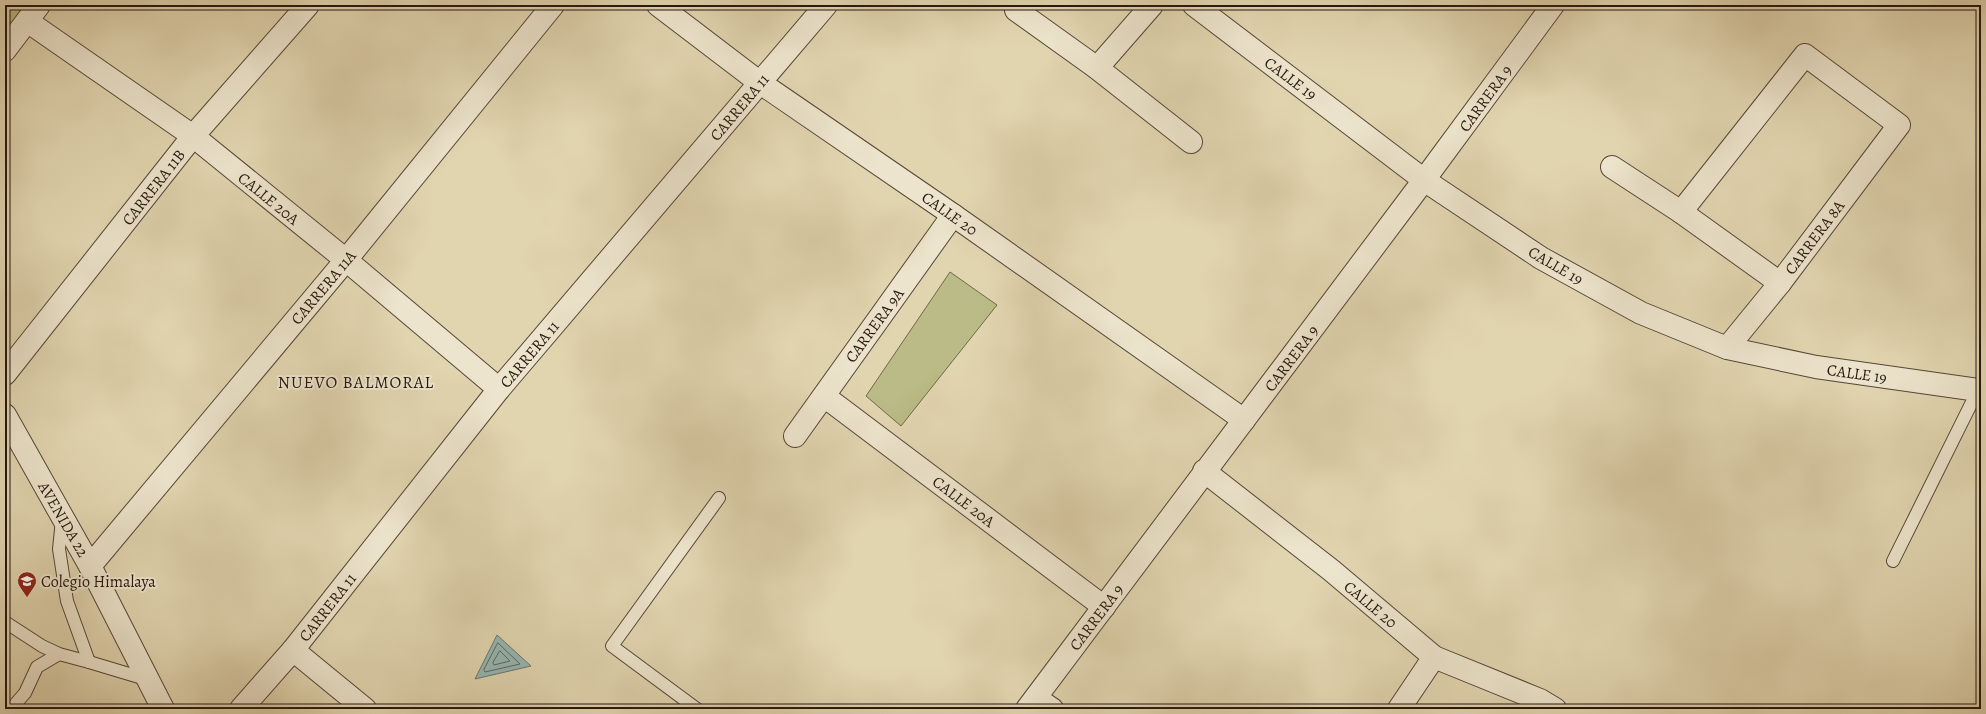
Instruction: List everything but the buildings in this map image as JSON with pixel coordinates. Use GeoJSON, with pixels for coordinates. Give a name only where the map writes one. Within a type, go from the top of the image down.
{"type":"FeatureCollection","features":[{"type":"Feature","properties":{"kind":"street","name":"CARRERA 11B"},"geometry":{"type":"LineString","coordinates":[[5,374],[193,136],[308,5]]}},
{"type":"Feature","properties":{"kind":"street","name":"CARRERA 11A"},"geometry":{"type":"LineString","coordinates":[[90,566],[346,260],[553,5]]}},
{"type":"Feature","properties":{"kind":"street","name":"CALLE 20"},"geometry":{"type":"LineString","coordinates":[[658,5],[759,82],[953,215],[1244,420]]}},
{"type":"Feature","properties":{"kind":"street","name":"CARRERA 11"},"geometry":{"type":"LineString","coordinates":[[241,709],[293,650],[499,389],[826,5]]}},
{"type":"Feature","properties":{"kind":"street"},"geometry":{"type":"LineString","coordinates":[[1097,68],[1152,5]]}},
{"type":"Feature","properties":{"kind":"street","name":"CALLE 19"},"geometry":{"type":"LineString","coordinates":[[1194,5],[1424,180],[1541,258],[1641,313],[1727,348],[1816,367],[1980,389]]}},
{"type":"Feature","properties":{"kind":"street","name":"CARRERA 9"},"geometry":{"type":"LineString","coordinates":[[1038,705],[1104,607],[1204,471],[1424,180],[1553,5]]}},
{"type":"Feature","properties":{"kind":"street"},"geometry":{"type":"LineString","coordinates":[[1016,10],[1097,68],[1191,142]]}},
{"type":"Feature","properties":{"kind":"street","name":"CALLE 20A"},"geometry":{"type":"LineString","coordinates":[[33,13],[193,136],[346,260],[499,389]]}},
{"type":"Feature","properties":{"kind":"street"},"geometry":{"type":"LineString","coordinates":[[5,50],[33,13]]}},
{"type":"Feature","properties":{"kind":"street","name":"CARRERA 8A"},"geometry":{"type":"LineString","coordinates":[[1681,212],[1805,55],[1899,125],[1780,283],[1727,348]]}},
{"type":"Feature","properties":{"kind":"street"},"geometry":{"type":"LineString","coordinates":[[1612,167],[1681,212],[1780,283]]}},
{"type":"Feature","properties":{"kind":"street","name":"CARRERA 9A"},"geometry":{"type":"LineString","coordinates":[[795,436],[953,215]]}},
{"type":"Feature","properties":{"kind":"street","name":"CALLE 20A"},"geometry":{"type":"LineString","coordinates":[[824,396],[1104,607]]}},
{"type":"Feature","properties":{"kind":"street","name":"AVENIDA 22"},"geometry":{"type":"LineString","coordinates":[[5,415],[90,566],[163,709]]}},
{"type":"Feature","properties":{"kind":"street","name":"CALLE 20"},"geometry":{"type":"LineString","coordinates":[[1204,471],[1331,570],[1434,657],[1543,706]]}},
{"type":"Feature","properties":{"kind":"street"},"geometry":{"type":"LineString","coordinates":[[293,650],[366,709]]}},
{"type":"Feature","properties":{"kind":"street"},"geometry":{"type":"LineString","coordinates":[[1399,709],[1434,657]]}},
{"type":"Feature","properties":{"kind":"lane"},"geometry":{"type":"LineString","coordinates":[[1893,561],[1980,389]]}},
{"type":"Feature","properties":{"kind":"lane"},"geometry":{"type":"LineString","coordinates":[[697,709],[612,646],[719,498]]}},
{"type":"Feature","properties":{"kind":"lane"},"geometry":{"type":"LineString","coordinates":[[62,516],[59,549],[67,601],[89,662]]}},
{"type":"Feature","properties":{"kind":"lane"},"geometry":{"type":"LineString","coordinates":[[5,622],[42,646],[59,654],[149,680]]}},
{"type":"Feature","properties":{"kind":"lane"},"geometry":{"type":"LineString","coordinates":[[11,709],[24,693],[37,667],[59,654]]}},
{"type":"Feature","properties":{"kind":"green space"},"geometry":{"type":"Polygon","coordinates":[[[5,5],[26,5],[5,33],[5,5]]]}},
{"type":"Feature","properties":{"kind":"green space"},"geometry":{"type":"Polygon","coordinates":[[[950,272],[997,305],[901,426],[866,396],[950,272]]]}},
{"type":"Feature","properties":{"kind":"water"},"geometry":{"type":"Polygon","coordinates":[[[497,635],[531,666],[475,679],[497,635]]]}},
{"type":"Feature","properties":{"kind":"place","name":"Colegio Himalaya"},"geometry":{"type":"Point","coordinates":[27,598]}},
{"type":"Feature","properties":{"kind":"district","name":"NUEVO BALMORAL"},"geometry":{"type":"Point","coordinates":[356,382]}}]}
